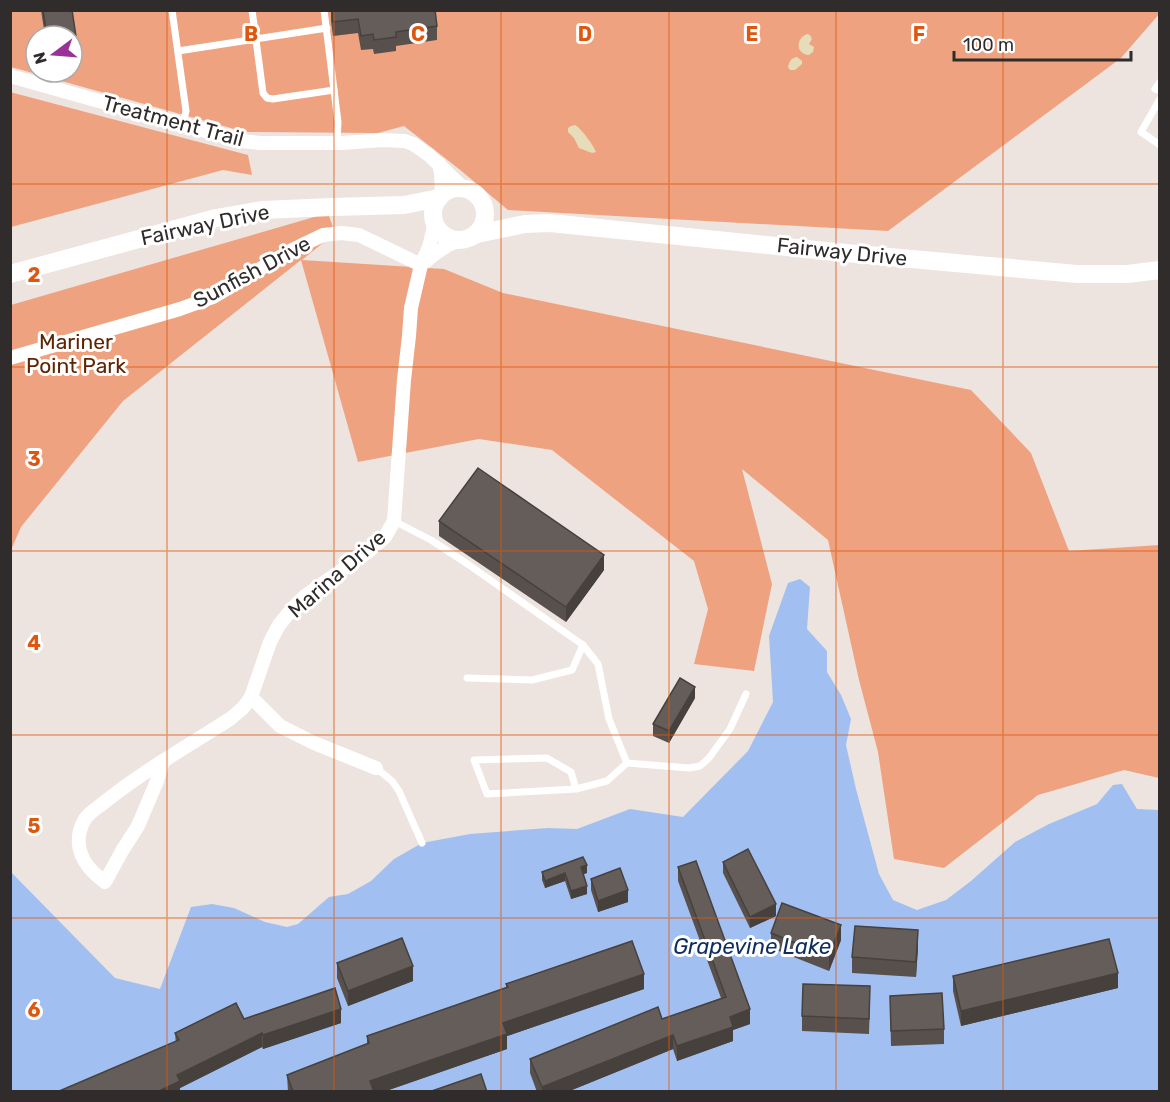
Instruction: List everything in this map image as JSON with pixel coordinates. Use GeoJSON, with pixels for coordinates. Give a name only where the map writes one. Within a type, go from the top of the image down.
{"type":"FeatureCollection","features":[{"type":"Feature","properties":{"kind":"street","name":"Treatment Trail"},"geometry":{"type":"LineString","coordinates":[[10,76],[251,143],[405,141],[421,148],[462,187]]}},
{"type":"Feature","properties":{"kind":"street"},"geometry":{"type":"LineString","coordinates":[[434,220],[433,209],[440,195],[439,164]]}},
{"type":"Feature","properties":{"kind":"street","name":"Fairway Drive"},"geometry":{"type":"LineString","coordinates":[[404,205],[462,187],[476,193],[494,213],[525,224]]}},
{"type":"Feature","properties":{"kind":"street"},"geometry":{"type":"LineString","coordinates":[[421,265],[448,244],[468,237],[482,227],[486,212],[484,204]]}},
{"type":"Feature","properties":{"kind":"street","name":"Fairway Drive"},"geometry":{"type":"LineString","coordinates":[[10,274],[216,218],[262,210],[404,205],[413,206],[434,220],[444,235],[451,239],[525,224],[550,223],[846,253],[1077,273],[1127,274],[1160,270]]}},
{"type":"Feature","properties":{"kind":"street","name":"Marina Drive"},"geometry":{"type":"LineString","coordinates":[[163,761],[138,826],[105,882],[88,868],[82,857],[78,833],[87,817],[123,787],[163,761],[230,719],[243,708],[251,697],[270,642],[279,625],[305,596],[385,537],[394,521],[411,308],[421,265],[429,247],[434,220]]}},
{"type":"Feature","properties":{"kind":"street","name":"Sunfish Drive"},"geometry":{"type":"LineString","coordinates":[[10,358],[180,309],[213,297],[292,250],[323,235],[341,233],[359,235],[421,265]]}},
{"type":"Feature","properties":{"kind":"street"},"geometry":{"type":"LineString","coordinates":[[251,697],[287,730],[376,768]]}},
{"type":"Feature","properties":{"kind":"lane"},"geometry":{"type":"LineString","coordinates":[[172,10],[186,111],[183,124]]}},
{"type":"Feature","properties":{"kind":"lane"},"geometry":{"type":"LineString","coordinates":[[252,10],[263,93],[267,98],[334,90]]}},
{"type":"Feature","properties":{"kind":"lane"},"geometry":{"type":"LineString","coordinates":[[324,10],[338,122],[337,143]]}},
{"type":"Feature","properties":{"kind":"lane"},"geometry":{"type":"LineString","coordinates":[[178,51],[327,28]]}},
{"type":"Feature","properties":{"kind":"lane"},"geometry":{"type":"LineString","coordinates":[[1160,82],[1155,89],[1160,91]]}},
{"type":"Feature","properties":{"kind":"lane"},"geometry":{"type":"LineString","coordinates":[[1160,99],[1141,132],[1160,146]]}},
{"type":"Feature","properties":{"kind":"lane"},"geometry":{"type":"LineString","coordinates":[[394,521],[431,540],[583,645],[598,664],[609,719],[627,763]]}},
{"type":"Feature","properties":{"kind":"lane"},"geometry":{"type":"LineString","coordinates":[[467,678],[532,680],[572,670],[583,645]]}},
{"type":"Feature","properties":{"kind":"lane"},"geometry":{"type":"LineString","coordinates":[[576,789],[571,772],[547,758],[474,760],[487,794],[576,789],[607,782],[627,763],[689,768],[700,766],[709,758],[730,729],[746,694]]}},
{"type":"Feature","properties":{"kind":"lane"},"geometry":{"type":"LineString","coordinates":[[376,768],[392,781],[399,791],[422,843]]}},
{"type":"Feature","properties":{"kind":"green space"},"geometry":{"type":"Polygon","coordinates":[[[1159,10],[1160,13],[1121,58],[888,231],[508,210],[404,126],[378,133],[245,132],[72,84],[84,84],[84,24],[24,24],[24,71],[11,67],[10,11],[1159,10]]]}},
{"type":"Feature","properties":{"kind":"green space"},"geometry":{"type":"Polygon","coordinates":[[[10,92],[248,155],[252,175],[223,170],[11,227],[10,92]]]}},
{"type":"Feature","properties":{"kind":"green space","name":"Mariner Point Park"},"geometry":{"type":"Polygon","coordinates":[[[328,213],[335,233],[302,260],[444,269],[503,293],[971,390],[1031,453],[1069,551],[1159,545],[1159,778],[1124,770],[1038,795],[944,868],[894,859],[878,752],[859,680],[828,540],[742,469],[772,584],[754,671],[694,664],[708,609],[694,561],[552,450],[479,439],[358,462],[301,260],[123,401],[21,527],[11,550],[11,305],[328,213]]]}},
{"type":"Feature","properties":{"kind":"sand"},"geometry":{"type":"Polygon","coordinates":[[[807,34],[812,39],[809,44],[814,47],[813,52],[809,55],[799,49],[799,42],[807,34]]]}},
{"type":"Feature","properties":{"kind":"sand"},"geometry":{"type":"Polygon","coordinates":[[[797,57],[802,64],[795,70],[790,70],[788,67],[790,62],[797,57]]]}},
{"type":"Feature","properties":{"kind":"sand"},"geometry":{"type":"Polygon","coordinates":[[[575,125],[587,137],[596,152],[592,153],[579,148],[568,132],[568,128],[575,125]]]}},
{"type":"Feature","properties":{"kind":"water","name":"Grapevine Lake"},"geometry":{"type":"Polygon","coordinates":[[[800,579],[810,587],[807,629],[827,651],[827,672],[841,695],[851,719],[846,745],[856,789],[879,874],[893,900],[917,910],[946,900],[1015,842],[1049,824],[1097,804],[1113,785],[1122,784],[1137,809],[1159,810],[1159,1091],[11,1091],[10,871],[115,978],[160,989],[191,907],[212,904],[234,908],[265,922],[287,927],[298,924],[329,897],[348,894],[371,881],[394,859],[422,843],[470,834],[548,828],[577,829],[630,809],[683,817],[748,751],[773,702],[769,636],[788,583],[800,579]]]}},
{"type":"Feature","properties":{"kind":"building"},"geometry":{"type":"Polygon","coordinates":[[[43,10],[72,10],[74,24],[45,24],[43,10]]]}},
{"type":"Feature","properties":{"kind":"building"},"geometry":{"type":"Polygon","coordinates":[[[332,10],[435,10],[437,26],[396,32],[396,37],[374,40],[373,34],[361,36],[358,19],[333,22],[332,10]]]}},
{"type":"Feature","properties":{"kind":"building"},"geometry":{"type":"Polygon","coordinates":[[[478,468],[604,555],[566,607],[439,521],[478,468]]]}},
{"type":"Feature","properties":{"kind":"building"},"geometry":{"type":"Polygon","coordinates":[[[680,678],[695,687],[669,731],[653,724],[680,678]]]}},
{"type":"Feature","properties":{"kind":"building"},"geometry":{"type":"Polygon","coordinates":[[[748,849],[776,904],[750,917],[723,862],[748,849]]]}},
{"type":"Feature","properties":{"kind":"building"},"geometry":{"type":"Polygon","coordinates":[[[583,857],[587,865],[581,867],[587,886],[571,891],[565,873],[545,881],[542,872],[583,857]]]}},
{"type":"Feature","properties":{"kind":"building"},"geometry":{"type":"Polygon","coordinates":[[[696,861],[750,1009],[730,1017],[733,1027],[677,1046],[673,1035],[542,1087],[530,1059],[658,1007],[662,1019],[726,997],[678,867],[696,861]]]}},
{"type":"Feature","properties":{"kind":"building"},"geometry":{"type":"Polygon","coordinates":[[[620,868],[628,890],[598,901],[591,879],[620,868]]]}},
{"type":"Feature","properties":{"kind":"building"},"geometry":{"type":"Polygon","coordinates":[[[782,903],[841,925],[829,956],[771,933],[782,903]]]}},
{"type":"Feature","properties":{"kind":"building"},"geometry":{"type":"Polygon","coordinates":[[[855,926],[918,930],[916,962],[852,957],[855,926]]]}},
{"type":"Feature","properties":{"kind":"building"},"geometry":{"type":"Polygon","coordinates":[[[402,938],[413,966],[348,991],[337,963],[402,938]]]}},
{"type":"Feature","properties":{"kind":"building"},"geometry":{"type":"Polygon","coordinates":[[[1109,939],[1118,973],[961,1011],[953,976],[1109,939]]]}},
{"type":"Feature","properties":{"kind":"building"},"geometry":{"type":"Polygon","coordinates":[[[632,941],[644,974],[503,1023],[507,1034],[370,1081],[374,1092],[293,1092],[287,1075],[369,1043],[367,1036],[508,987],[506,984],[632,941]]]}},
{"type":"Feature","properties":{"kind":"building"},"geometry":{"type":"Polygon","coordinates":[[[803,984],[870,986],[869,1019],[802,1016],[803,984]]]}},
{"type":"Feature","properties":{"kind":"building"},"geometry":{"type":"Polygon","coordinates":[[[335,988],[341,1009],[263,1035],[262,1033],[177,1075],[180,1081],[157,1092],[57,1092],[179,1040],[175,1033],[236,1003],[244,1019],[335,988]]]}},
{"type":"Feature","properties":{"kind":"building"},"geometry":{"type":"Polygon","coordinates":[[[942,993],[944,1029],[891,1031],[890,996],[942,993]]]}},
{"type":"Feature","properties":{"kind":"building"},"geometry":{"type":"Polygon","coordinates":[[[481,1074],[487,1092],[429,1092],[481,1074]]]}}]}
